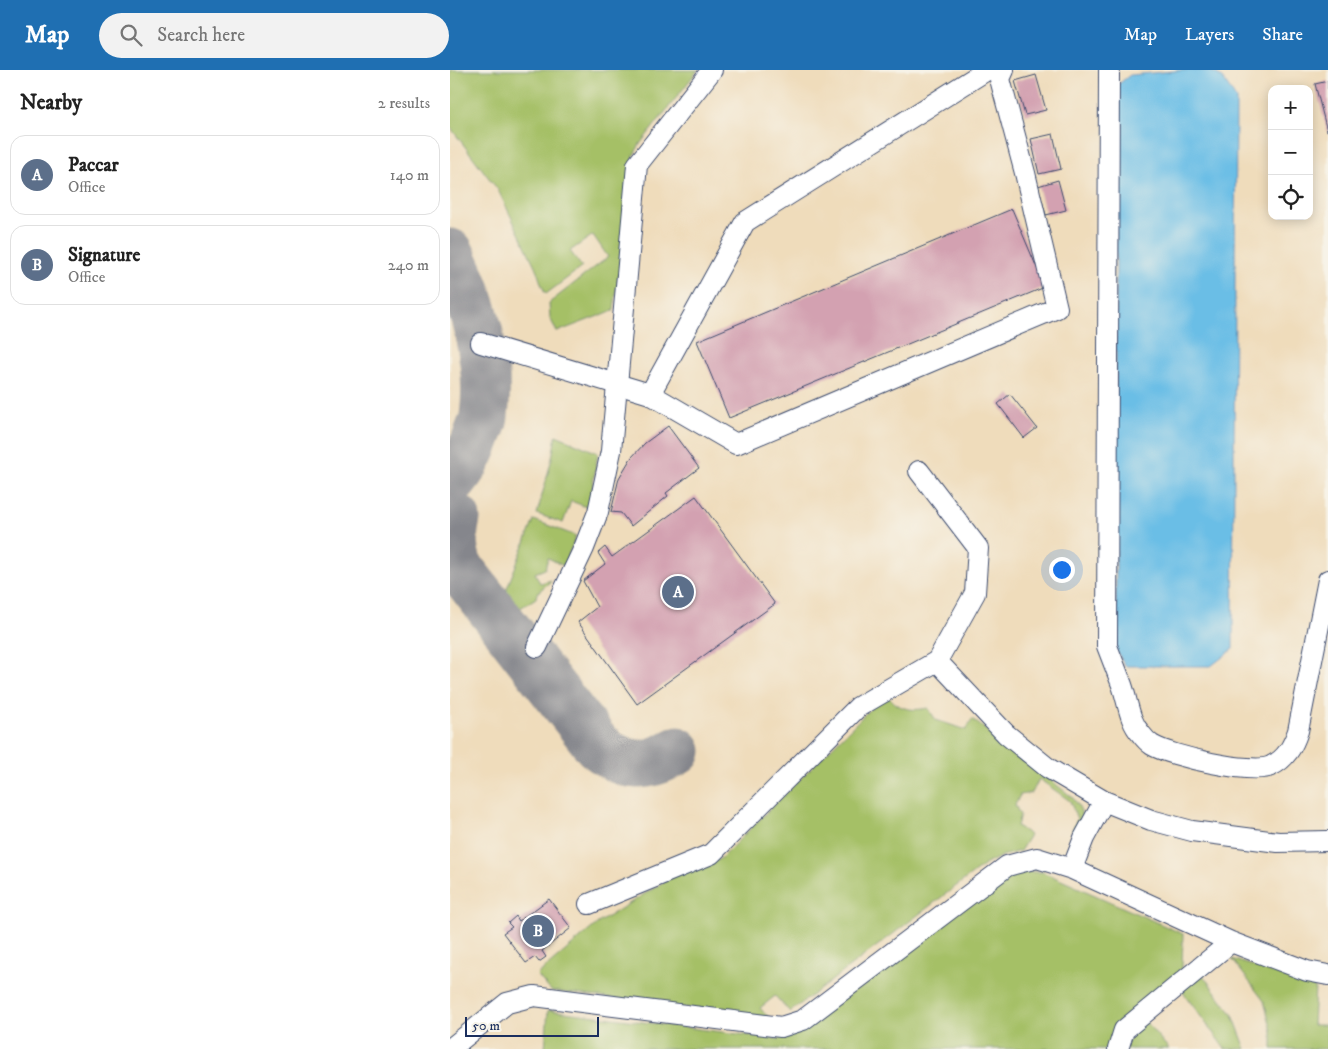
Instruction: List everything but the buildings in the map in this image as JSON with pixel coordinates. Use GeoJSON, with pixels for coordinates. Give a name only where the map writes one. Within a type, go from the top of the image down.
{"type":"FeatureCollection","features":[{"type":"Feature","properties":{"kind":"lane"},"geometry":{"type":"LineString","coordinates":[[538,647],[584,548],[598,512],[611,451],[637,165],[712,70]]}},
{"type":"Feature","properties":{"kind":"lane"},"geometry":{"type":"LineString","coordinates":[[650,394],[745,222],[987,70]]}},
{"type":"Feature","properties":{"kind":"lane"},"geometry":{"type":"LineString","coordinates":[[480,343],[650,394],[736,444],[1057,308],[1025,173],[1000,79],[1004,70]]}},
{"type":"Feature","properties":{"kind":"lane"},"geometry":{"type":"LineString","coordinates":[[1109,70],[1107,646],[1122,686],[1133,724],[1152,745],[1186,756],[1228,766],[1261,769],[1271,766],[1286,756],[1294,743],[1298,731],[1328,580]]}},
{"type":"Feature","properties":{"kind":"lane"},"geometry":{"type":"LineString","coordinates":[[589,904],[711,854],[858,707],[937,661],[974,593],[978,548],[919,471]]}},
{"type":"Feature","properties":{"kind":"lane"},"geometry":{"type":"LineString","coordinates":[[937,661],[1006,734],[1048,768],[1104,801],[1151,820],[1192,831],[1278,842],[1328,841]]}},
{"type":"Feature","properties":{"kind":"lane"},"geometry":{"type":"LineString","coordinates":[[1072,868],[1084,838],[1104,801]]}},
{"type":"Feature","properties":{"kind":"lane"},"geometry":{"type":"LineString","coordinates":[[450,1049],[507,1003],[534,996],[781,1027],[789,1025],[803,1020],[1007,866],[1037,858],[1072,868],[1232,942],[1307,971],[1328,975]]}},
{"type":"Feature","properties":{"kind":"lane"},"geometry":{"type":"LineString","coordinates":[[1118,1049],[1124,1030],[1232,942]]}},
{"type":"Feature","properties":{"kind":"green space"},"geometry":{"type":"Polygon","coordinates":[[[450,70],[698,70],[640,144],[634,155],[614,310],[557,332],[550,318],[549,303],[608,257],[593,235],[570,251],[582,267],[546,294],[534,264],[498,190],[450,127],[450,70]]]}},
{"type":"Feature","properties":{"kind":"green space"},"geometry":{"type":"Polygon","coordinates":[[[556,435],[598,453],[589,508],[571,501],[563,523],[537,514],[556,435]]]}},
{"type":"Feature","properties":{"kind":"green space"},"geometry":{"type":"Polygon","coordinates":[[[534,520],[576,536],[564,566],[548,558],[545,569],[535,573],[540,583],[552,580],[537,593],[536,598],[514,612],[503,598],[534,520]]]}},
{"type":"Feature","properties":{"kind":"green space"},"geometry":{"type":"Polygon","coordinates":[[[890,698],[898,705],[907,709],[928,708],[936,720],[966,730],[972,719],[1072,797],[1081,810],[1080,821],[1075,832],[1072,830],[1077,819],[1070,801],[1039,779],[1032,793],[1020,795],[1015,805],[1020,815],[1017,826],[1030,835],[1020,851],[1002,856],[984,865],[790,1012],[775,996],[760,1008],[769,1018],[551,991],[537,975],[598,923],[675,875],[720,859],[877,702],[890,698]]]}},
{"type":"Feature","properties":{"kind":"green space"},"geometry":{"type":"Polygon","coordinates":[[[1018,872],[1043,872],[1183,934],[1182,970],[1115,1025],[1109,1049],[545,1049],[548,1010],[778,1039],[796,1032],[993,883],[1018,872]]]}},
{"type":"Feature","properties":{"kind":"green space"},"geometry":{"type":"Polygon","coordinates":[[[1232,959],[1315,987],[1313,1025],[1328,1025],[1328,1049],[1272,1049],[1272,1031],[1264,1001],[1232,959]]]}},
{"type":"Feature","properties":{"kind":"green space"},"geometry":{"type":"Polygon","coordinates":[[[1202,974],[1233,1015],[1246,1049],[1225,1049],[1182,991],[1202,974]]]}},
{"type":"Feature","properties":{"kind":"green space"},"geometry":{"type":"Polygon","coordinates":[[[1145,1021],[1169,1049],[1125,1049],[1129,1038],[1145,1021]]]}},
{"type":"Feature","properties":{"kind":"water"},"geometry":{"type":"Polygon","coordinates":[[[1205,70],[1217,74],[1225,82],[1236,99],[1233,649],[1211,666],[1125,666],[1116,650],[1116,86],[1130,75],[1205,70]]]}},
{"type":"Feature","properties":{"kind":"taxiway"},"geometry":{"type":"LineString","coordinates":[[450,253],[466,291],[479,332],[483,353],[486,395],[483,421],[470,454],[450,483]]}},
{"type":"Feature","properties":{"kind":"taxiway"},"geometry":{"type":"LineString","coordinates":[[456,518],[453,543],[459,568],[597,745],[617,758],[636,764],[655,761],[677,751]]}},
{"type":"Feature","properties":{"kind":"place","name":"Paccar"},"geometry":{"type":"Point","coordinates":[678,592]}},
{"type":"Feature","properties":{"kind":"place","name":"Signature"},"geometry":{"type":"Point","coordinates":[538,931]}}]}
